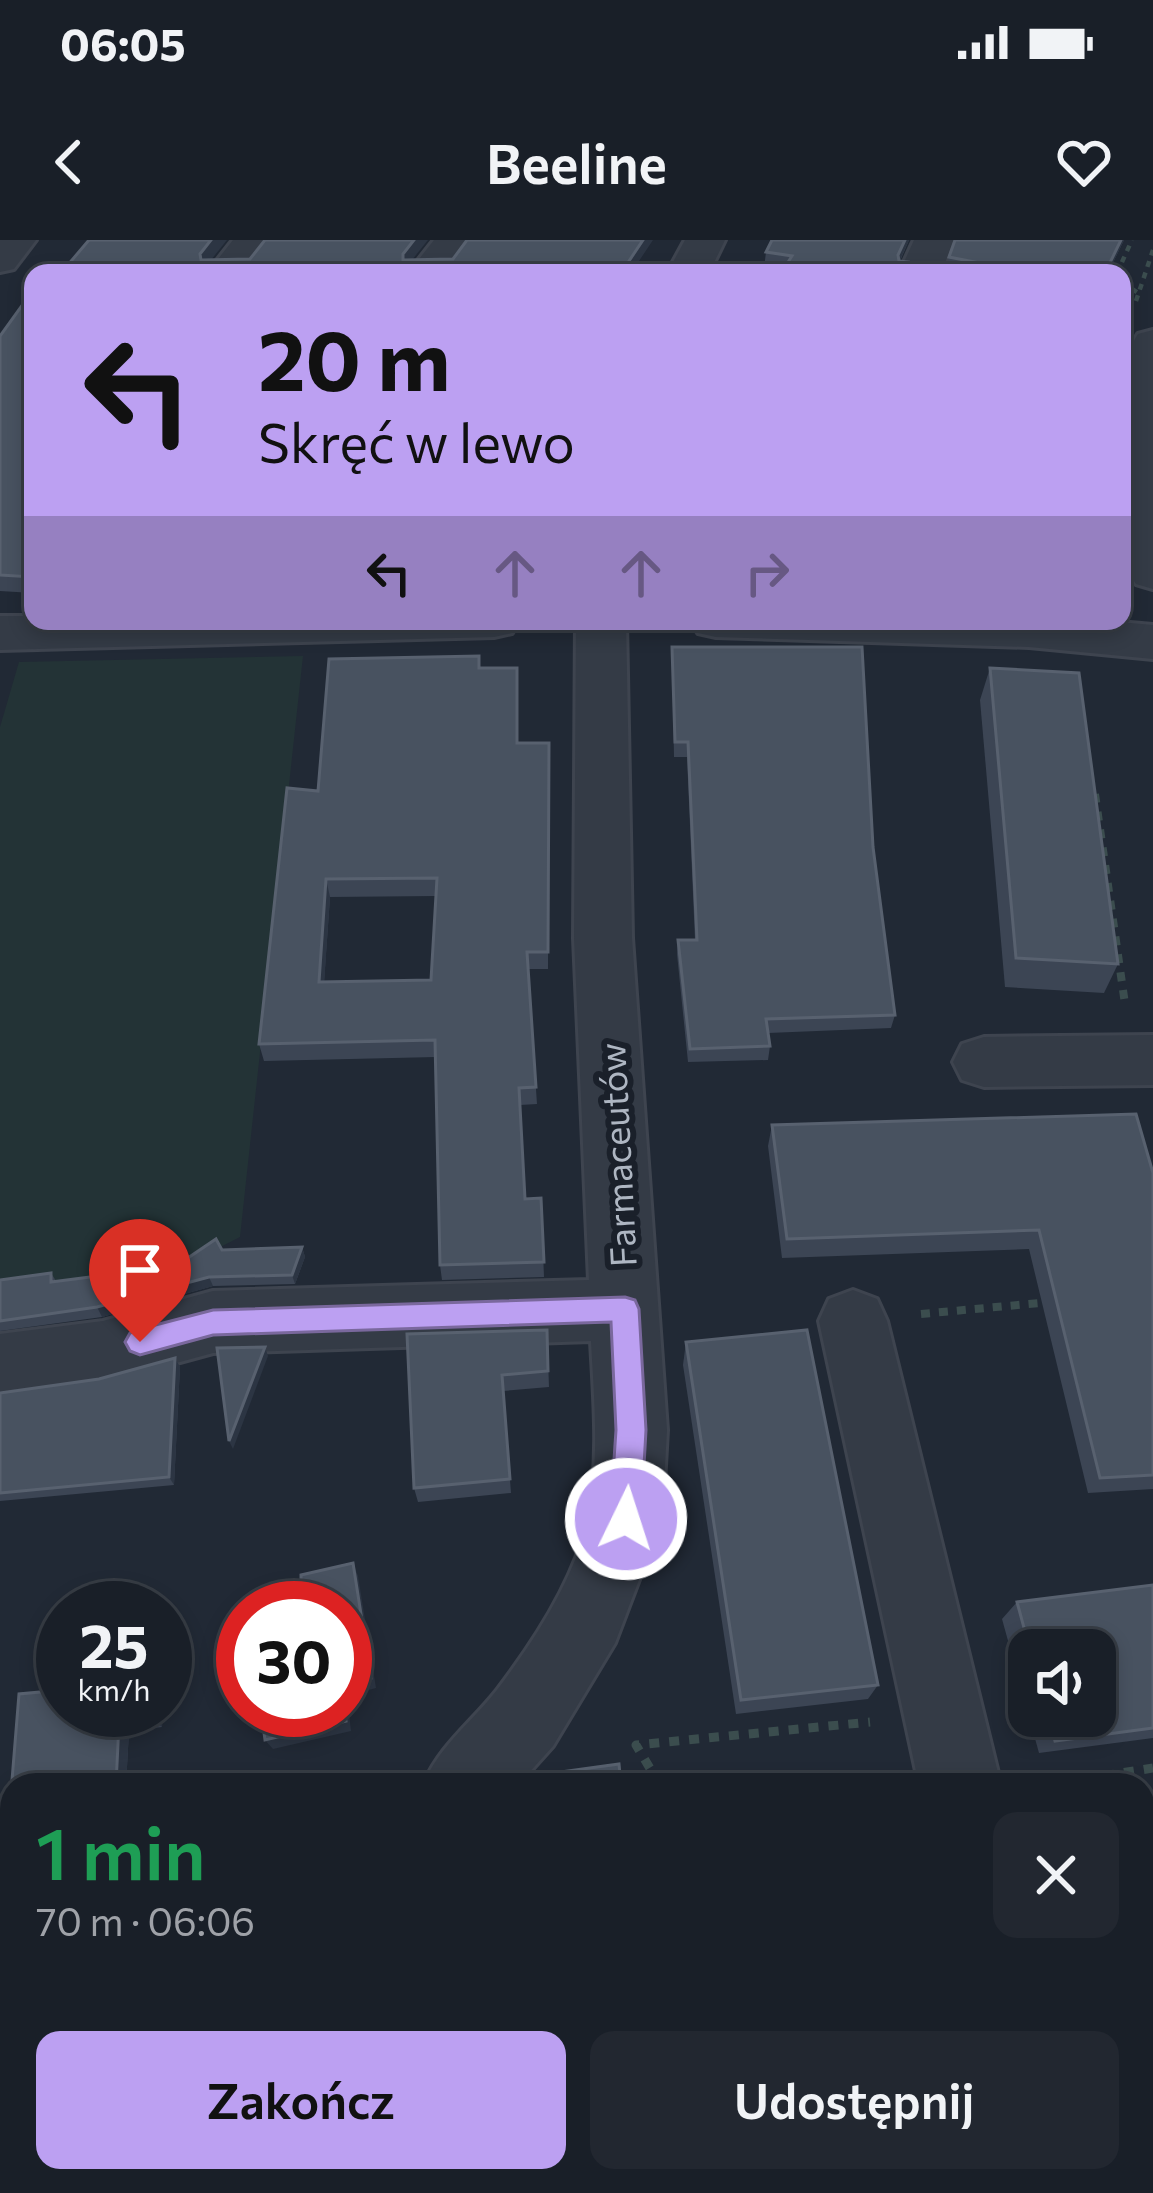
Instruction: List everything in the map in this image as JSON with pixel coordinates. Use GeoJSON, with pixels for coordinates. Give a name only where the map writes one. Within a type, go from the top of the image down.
{"type":"FeatureCollection","features":[{"type":"Feature","properties":{"kind":"street"},"geometry":{"type":"LineString","coordinates":[[0,260],[16,240]]}},
{"type":"Feature","properties":{"kind":"street"},"geometry":{"type":"LineString","coordinates":[[235,264],[254,240]]}},
{"type":"Feature","properties":{"kind":"street"},"geometry":{"type":"LineString","coordinates":[[436,264],[455,240]]}},
{"type":"Feature","properties":{"kind":"street"},"geometry":{"type":"LineString","coordinates":[[1153,343],[1143,399],[1153,573]]}},
{"type":"Feature","properties":{"kind":"street","name":"Farmaceutów"},"geometry":{"type":"LineString","coordinates":[[475,1773],[525,1718],[588,1616],[626,1519],[631,1430],[603,938],[602,630]]}},
{"type":"Feature","properties":{"kind":"street"},"geometry":{"type":"LineString","coordinates":[[1028,630],[1153,642]]}},
{"type":"Feature","properties":{"kind":"street"},"geometry":{"type":"LineString","coordinates":[[984,1062],[1143,1060]]}},
{"type":"Feature","properties":{"kind":"street"},"geometry":{"type":"LineString","coordinates":[[0,1366],[103,1352],[213,1322],[625,1309]]}},
{"type":"Feature","properties":{"kind":"street"},"geometry":{"type":"LineString","coordinates":[[853,1321],[957,1773]]}},
{"type":"Feature","properties":{"kind":"path"},"geometry":{"type":"LineString","coordinates":[[1131,288],[1138,293]]}},
{"type":"Feature","properties":{"kind":"path"},"geometry":{"type":"LineString","coordinates":[[1094,790],[1143,1060]]}},
{"type":"Feature","properties":{"kind":"path"},"geometry":{"type":"LineString","coordinates":[[653,1773],[636,1745],[878,1720]]}},
{"type":"Feature","properties":{"kind":"path"},"geometry":{"type":"LineString","coordinates":[[1121,1773],[1153,1768]]}},
{"type":"Feature","properties":{"kind":"shaded area"},"geometry":{"type":"Polygon","coordinates":[[[303,656],[240,1237],[161,1277],[63,1289],[59,1280],[0,1287],[0,727],[19,662],[303,656]]]}},
{"type":"Feature","properties":{"kind":"building"},"geometry":{"type":"Polygon","coordinates":[[[89,240],[211,240],[201,260],[250,259],[265,240],[414,240],[403,260],[453,259],[467,240],[643,240],[627,264],[69,264],[89,240]]]}},
{"type":"Feature","properties":{"kind":"building"},"geometry":{"type":"Polygon","coordinates":[[[772,240],[905,240],[898,255],[899,261],[908,262],[787,264],[792,256],[766,252],[772,240]]]}},
{"type":"Feature","properties":{"kind":"building"},"geometry":{"type":"Polygon","coordinates":[[[955,240],[1121,240],[1109,264],[985,264],[949,257],[955,240]]]}},
{"type":"Feature","properties":{"kind":"building"},"geometry":{"type":"Polygon","coordinates":[[[24,304],[24,576],[0,575],[0,336],[24,304]]]}},
{"type":"Feature","properties":{"kind":"building"},"geometry":{"type":"Polygon","coordinates":[[[672,647],[862,647],[873,847],[895,1015],[766,1019],[770,1046],[690,1049],[678,940],[697,940],[688,742],[675,742],[672,647]]]}},
{"type":"Feature","properties":{"kind":"building"},"geometry":{"type":"Polygon","coordinates":[[[479,656],[479,668],[517,668],[517,743],[549,743],[548,952],[527,952],[536,1087],[519,1088],[525,1199],[541,1198],[544,1262],[440,1265],[435,1040],[259,1044],[287,788],[318,791],[329,659],[479,656]],[[437,878],[326,879],[319,982],[431,980],[437,878]]]}},
{"type":"Feature","properties":{"kind":"building"},"geometry":{"type":"Polygon","coordinates":[[[990,668],[1079,673],[1118,964],[1016,958],[990,668]]]}},
{"type":"Feature","properties":{"kind":"building"},"geometry":{"type":"Polygon","coordinates":[[[1136,1114],[1153,1173],[1153,1475],[1100,1478],[1039,1230],[787,1239],[772,1125],[1136,1114]]]}},
{"type":"Feature","properties":{"kind":"building"},"geometry":{"type":"Polygon","coordinates":[[[216,1239],[222,1250],[302,1247],[292,1275],[209,1277],[97,1307],[0,1321],[0,1280],[51,1273],[51,1282],[176,1266],[216,1239]]]}},
{"type":"Feature","properties":{"kind":"building"},"geometry":{"type":"Polygon","coordinates":[[[547,1330],[548,1371],[502,1375],[510,1479],[414,1488],[407,1334],[547,1330]]]}},
{"type":"Feature","properties":{"kind":"building"},"geometry":{"type":"Polygon","coordinates":[[[807,1330],[878,1685],[741,1700],[686,1342],[807,1330]]]}},
{"type":"Feature","properties":{"kind":"building"},"geometry":{"type":"Polygon","coordinates":[[[265,1347],[229,1441],[217,1348],[265,1347]]]}},
{"type":"Feature","properties":{"kind":"building"},"geometry":{"type":"Polygon","coordinates":[[[175,1358],[169,1477],[0,1493],[0,1393],[99,1379],[175,1358]]]}},
{"type":"Feature","properties":{"kind":"building"},"geometry":{"type":"Polygon","coordinates":[[[353,1563],[356,1581],[301,1581],[301,1575],[353,1563]]]}},
{"type":"Feature","properties":{"kind":"building"},"geometry":{"type":"Polygon","coordinates":[[[1153,1585],[1153,1728],[1116,1733],[1116,1629],[1024,1629],[1017,1602],[1153,1585]]]}},
{"type":"Feature","properties":{"kind":"building"},"geometry":{"type":"Polygon","coordinates":[[[36,1692],[36,1737],[118,1737],[117,1773],[13,1773],[19,1694],[36,1692]]]}},
{"type":"Feature","properties":{"kind":"building"},"geometry":{"type":"Polygon","coordinates":[[[619,1764],[620,1773],[553,1773],[619,1764]]]}},
{"type":"Feature","properties":{"kind":"route"},"geometry":{"type":"LineString","coordinates":[[140,1342],[213,1322],[625,1309],[631,1430],[626,1519]]}}]}
